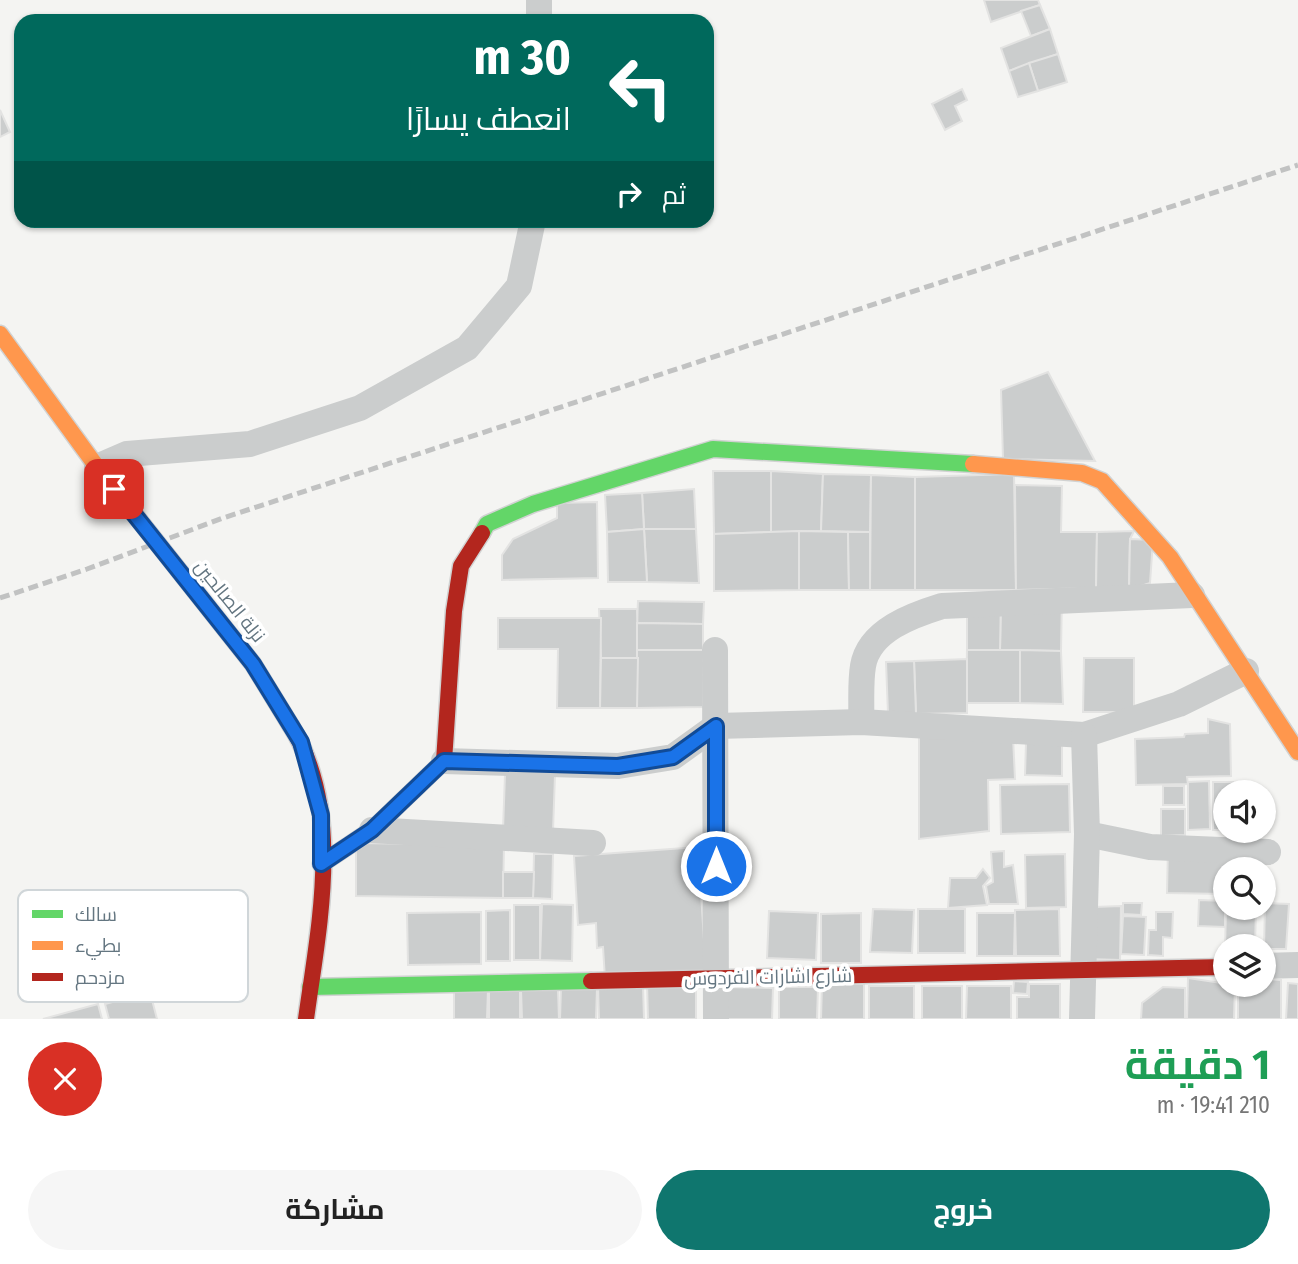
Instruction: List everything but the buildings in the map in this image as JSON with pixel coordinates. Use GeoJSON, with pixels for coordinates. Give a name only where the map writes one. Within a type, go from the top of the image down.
{"type":"FeatureCollection","features":[{"type":"Feature","properties":{"kind":"street"},"geometry":{"type":"LineString","coordinates":[[97,467],[127,454],[250,444],[360,408],[467,348],[519,286],[531,228]]}},
{"type":"Feature","properties":{"kind":"street","name":"نزلة الصالحين"},"geometry":{"type":"LineString","coordinates":[[0,334],[97,467],[253,664],[301,742],[321,815],[320,919],[306,1019]]}},
{"type":"Feature","properties":{"kind":"street"},"geometry":{"type":"LineString","coordinates":[[321,864],[372,830],[444,761],[454,611],[461,566],[487,524],[533,504],[713,449],[963,463],[1082,473],[1102,481],[1170,557],[1192,595],[1298,752]]}},
{"type":"Feature","properties":{"kind":"street"},"geometry":{"type":"LineString","coordinates":[[862,722],[863,664],[891,627],[917,614],[942,606],[1192,595]]}},
{"type":"Feature","properties":{"kind":"street"},"geometry":{"type":"LineString","coordinates":[[715,650],[716,1019]]}},
{"type":"Feature","properties":{"kind":"street"},"geometry":{"type":"LineString","coordinates":[[444,761],[618,766],[673,757],[716,726],[862,722],[1084,735],[1179,704],[1245,671]]}},
{"type":"Feature","properties":{"kind":"street"},"geometry":{"type":"LineString","coordinates":[[1082,1019],[1087,834],[1084,735]]}},
{"type":"Feature","properties":{"kind":"street"},"geometry":{"type":"LineString","coordinates":[[372,830],[593,843]]}},
{"type":"Feature","properties":{"kind":"street"},"geometry":{"type":"LineString","coordinates":[[1087,834],[1150,847],[1268,852]]}},
{"type":"Feature","properties":{"kind":"street"},"geometry":{"type":"LineString","coordinates":[[1276,966],[1298,965]]}},
{"type":"Feature","properties":{"kind":"street","name":"شارع اشارات الفردوس"},"geometry":{"type":"LineString","coordinates":[[310,987],[1213,967]]}},
{"type":"Feature","properties":{"kind":"railway"},"geometry":{"type":"LineString","coordinates":[[0,598],[223,518],[1298,165]]}},
{"type":"Feature","properties":{"kind":"traffic: fast"},"geometry":{"type":"LineString","coordinates":[[482,533],[487,524],[533,504],[713,449],[973,464]]}},
{"type":"Feature","properties":{"kind":"traffic: fast"},"geometry":{"type":"LineString","coordinates":[[310,987],[591,981]]}},
{"type":"Feature","properties":{"kind":"traffic: slow"},"geometry":{"type":"LineString","coordinates":[[0,334],[97,467],[253,664],[291,726]]}},
{"type":"Feature","properties":{"kind":"traffic: slow"},"geometry":{"type":"LineString","coordinates":[[973,464],[1082,473],[1102,481],[1170,557],[1298,752]]}},
{"type":"Feature","properties":{"kind":"traffic: jam"},"geometry":{"type":"LineString","coordinates":[[321,864],[372,830],[444,761],[454,611],[461,566],[482,533]]}},
{"type":"Feature","properties":{"kind":"traffic: jam"},"geometry":{"type":"LineString","coordinates":[[291,726],[307,759],[318,794],[322,831],[321,907],[306,1019]]}},
{"type":"Feature","properties":{"kind":"traffic: jam"},"geometry":{"type":"LineString","coordinates":[[591,981],[1213,967]]}},
{"type":"Feature","properties":{"kind":"route"},"geometry":{"type":"LineString","coordinates":[[114,489],[253,664],[301,742],[321,815],[321,864],[372,830],[444,761],[618,766],[673,757],[716,726],[716,866]]}}]}
